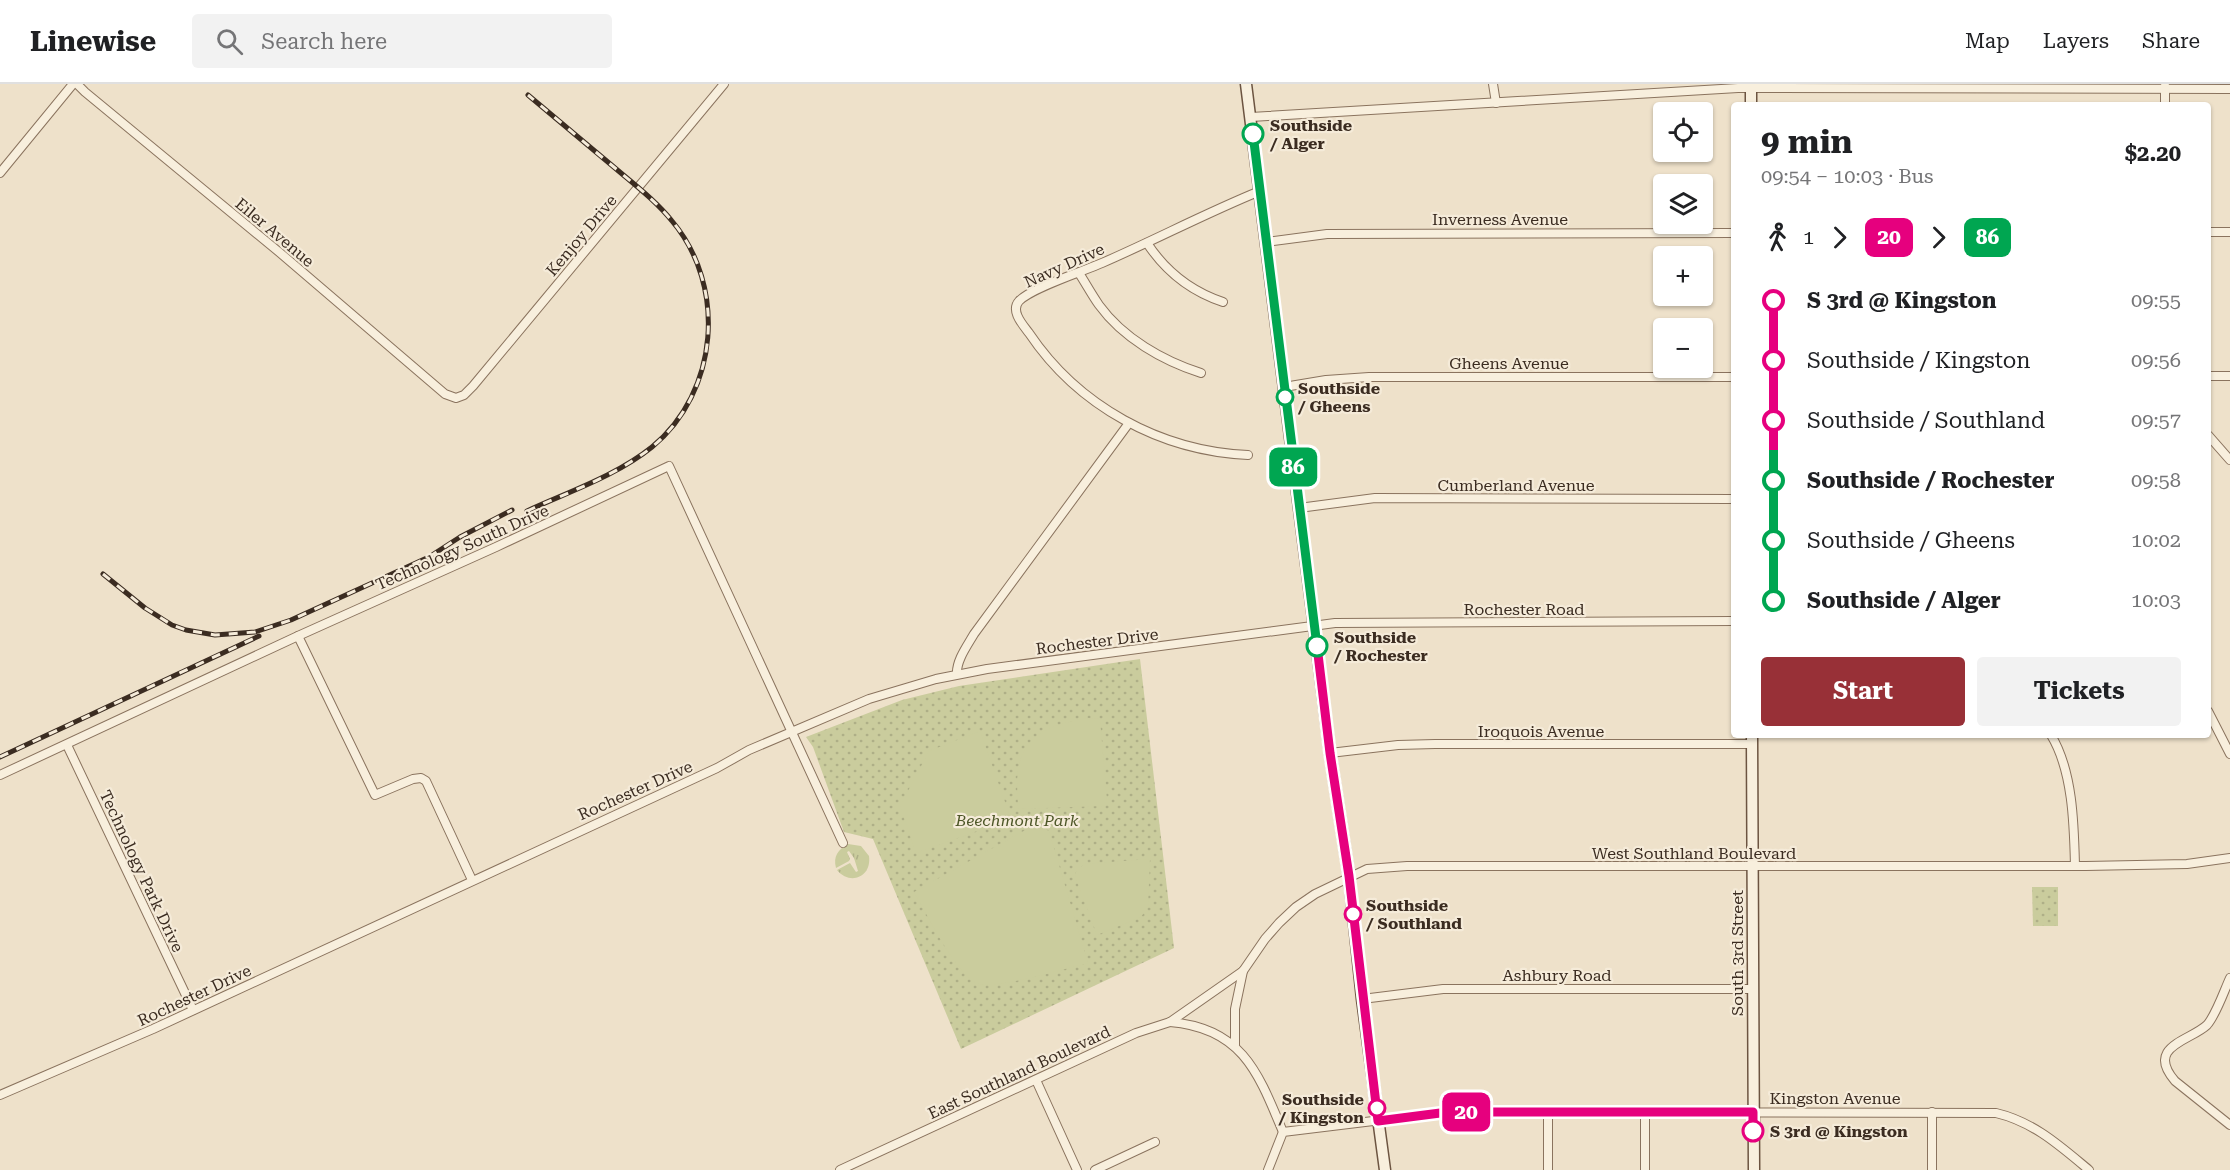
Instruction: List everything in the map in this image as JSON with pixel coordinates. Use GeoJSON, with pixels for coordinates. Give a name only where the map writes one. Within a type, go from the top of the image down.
{"type":"FeatureCollection","features":[{"type":"Feature","properties":{"kind":"main road"},"geometry":{"type":"LineString","coordinates":[[1246,84],[1385,1170]]}},
{"type":"Feature","properties":{"kind":"main road"},"geometry":{"type":"LineString","coordinates":[[1751,86],[1751,102]]}},
{"type":"Feature","properties":{"kind":"main road","name":"South 3rd Street"},"geometry":{"type":"LineString","coordinates":[[1752,740],[1754,1170]]}},
{"type":"Feature","properties":{"kind":"street"},"geometry":{"type":"LineString","coordinates":[[0,173],[75,84]]}},
{"type":"Feature","properties":{"kind":"street","name":"Eiler Avenue"},"geometry":{"type":"LineString","coordinates":[[75,84],[279,252],[445,394],[456,398]]}},
{"type":"Feature","properties":{"kind":"street","name":"Kenjoy Drive"},"geometry":{"type":"LineString","coordinates":[[456,398],[464,395],[473,386],[724,84]]}},
{"type":"Feature","properties":{"kind":"street"},"geometry":{"type":"LineString","coordinates":[[1493,84],[1496,103]]}},
{"type":"Feature","properties":{"kind":"street"},"geometry":{"type":"LineString","coordinates":[[1251,117],[1751,86],[2165,86],[2230,89]]}},
{"type":"Feature","properties":{"kind":"street"},"geometry":{"type":"LineString","coordinates":[[2165,86],[2165,102]]}},
{"type":"Feature","properties":{"kind":"street","name":"Navy Drive"},"geometry":{"type":"LineString","coordinates":[[1248,455],[1201,450],[1156,436],[1129,423],[1094,401],[1054,366],[1018,318],[1016,305],[1019,300],[1036,291],[1260,191]]}},
{"type":"Feature","properties":{"kind":"street"},"geometry":{"type":"LineString","coordinates":[[2211,232],[2230,232]]}},
{"type":"Feature","properties":{"kind":"street","name":"Inverness Avenue"},"geometry":{"type":"LineString","coordinates":[[1266,242],[1328,234],[1731,233]]}},
{"type":"Feature","properties":{"kind":"street"},"geometry":{"type":"LineString","coordinates":[[1147,243],[1160,262],[1185,285],[1223,302]]}},
{"type":"Feature","properties":{"kind":"street"},"geometry":{"type":"LineString","coordinates":[[1079,273],[1098,304],[1118,326],[1155,353],[1182,367],[1201,373]]}},
{"type":"Feature","properties":{"kind":"street"},"geometry":{"type":"LineString","coordinates":[[2211,376],[2230,376]]}},
{"type":"Feature","properties":{"kind":"street","name":"Gheens Avenue"},"geometry":{"type":"LineString","coordinates":[[1284,387],[1326,380],[1369,377],[1731,377]]}},
{"type":"Feature","properties":{"kind":"street"},"geometry":{"type":"LineString","coordinates":[[957,674],[956,670],[963,653],[974,634],[1129,423]]}},
{"type":"Feature","properties":{"kind":"street"},"geometry":{"type":"LineString","coordinates":[[2211,438],[2230,460]]}},
{"type":"Feature","properties":{"kind":"street","name":"Technology South Drive"},"geometry":{"type":"LineString","coordinates":[[0,776],[669,466],[793,732]]}},
{"type":"Feature","properties":{"kind":"street","name":"Cumberland Avenue"},"geometry":{"type":"LineString","coordinates":[[1299,508],[1375,498],[1731,499]]}},
{"type":"Feature","properties":{"kind":"street","name":"Rochester Road"},"geometry":{"type":"LineString","coordinates":[[1315,627],[1347,623],[1731,621]]}},
{"type":"Feature","properties":{"kind":"street","name":"Rochester Drive"},"geometry":{"type":"LineString","coordinates":[[0,1095],[193,1010],[717,768],[749,750],[869,699],[901,688],[957,674],[1315,627]]}},
{"type":"Feature","properties":{"kind":"street"},"geometry":{"type":"LineString","coordinates":[[298,636],[375,795],[413,779],[421,778],[426,782],[472,880]]}},
{"type":"Feature","properties":{"kind":"street"},"geometry":{"type":"LineString","coordinates":[[2211,717],[2230,754]]}},
{"type":"Feature","properties":{"kind":"street"},"geometry":{"type":"LineString","coordinates":[[793,732],[843,843]]}},
{"type":"Feature","properties":{"kind":"street"},"geometry":{"type":"LineString","coordinates":[[2052,738],[2070,793],[2075,866]]}},
{"type":"Feature","properties":{"kind":"street","name":"Iroquois Avenue"},"geometry":{"type":"LineString","coordinates":[[1330,753],[1426,744],[1752,740]]}},
{"type":"Feature","properties":{"kind":"street","name":"Technology Park Drive"},"geometry":{"type":"LineString","coordinates":[[66,745],[193,1010]]}},
{"type":"Feature","properties":{"kind":"street","name":"West Southland Boulevard"},"geometry":{"type":"LineString","coordinates":[[1206,996],[1243,971],[1265,939],[1296,907],[1322,890],[1367,869],[1407,866],[2075,866],[2187,864],[2230,858]]}},
{"type":"Feature","properties":{"kind":"street"},"geometry":{"type":"LineString","coordinates":[[1235,1045],[1235,1009],[1243,971]]}},
{"type":"Feature","properties":{"kind":"street"},"geometry":{"type":"LineString","coordinates":[[2230,978],[2209,1022],[2202,1029],[2175,1044],[2166,1058],[2169,1074],[2175,1081],[2230,1125]]}},
{"type":"Feature","properties":{"kind":"street","name":"Ashbury Road"},"geometry":{"type":"LineString","coordinates":[[1362,999],[1443,989],[1752,989]]}},
{"type":"Feature","properties":{"kind":"street","name":"East Southland Boulevard"},"geometry":{"type":"LineString","coordinates":[[840,1170],[1136,1033],[1170,1022],[1206,996]]}},
{"type":"Feature","properties":{"kind":"street"},"geometry":{"type":"LineString","coordinates":[[1170,1022],[1215,1033],[1235,1045],[1266,1090],[1283,1132],[1268,1170]]}},
{"type":"Feature","properties":{"kind":"street"},"geometry":{"type":"LineString","coordinates":[[1035,1080],[1077,1170]]}},
{"type":"Feature","properties":{"kind":"street","name":"Kingston Avenue"},"geometry":{"type":"LineString","coordinates":[[1283,1132],[1448,1112],[1980,1112],[2012,1117],[2042,1132],[2089,1170]]}},
{"type":"Feature","properties":{"kind":"street"},"geometry":{"type":"LineString","coordinates":[[1548,1112],[1548,1170]]}},
{"type":"Feature","properties":{"kind":"street"},"geometry":{"type":"LineString","coordinates":[[1645,1112],[1645,1170]]}},
{"type":"Feature","properties":{"kind":"street"},"geometry":{"type":"LineString","coordinates":[[1932,1112],[1932,1170]]}},
{"type":"Feature","properties":{"kind":"street"},"geometry":{"type":"LineString","coordinates":[[1095,1170],[1155,1142]]}},
{"type":"Feature","properties":{"kind":"green space","name":"Beechmont Park"},"geometry":{"type":"Polygon","coordinates":[[[1140,659],[1174,948],[961,1049],[873,839],[844,832],[813,747],[806,737],[902,700],[959,686],[1140,659]]]}},
{"type":"Feature","properties":{"kind":"green space"},"geometry":{"type":"Polygon","coordinates":[[[1087,718],[1100,719],[1107,800],[1102,806],[1018,809],[1018,771],[1026,747],[1042,732],[1087,718]]]}},
{"type":"Feature","properties":{"kind":"green space"},"geometry":{"type":"Polygon","coordinates":[[[980,731],[1009,813],[1005,821],[916,853],[900,806],[929,751],[980,731]]]}},
{"type":"Feature","properties":{"kind":"green space"},"geometry":{"type":"Polygon","coordinates":[[[1036,824],[1049,831],[1088,963],[1013,982],[984,985],[976,983],[950,955],[914,892],[1036,824]]]}},
{"type":"Feature","properties":{"kind":"green space"},"geometry":{"type":"Polygon","coordinates":[[[848,844],[861,846],[869,856],[867,869],[859,877],[848,878],[837,870],[850,863],[856,872],[858,871],[849,851],[847,852],[849,861],[836,868],[837,854],[848,844]]]}},
{"type":"Feature","properties":{"kind":"green space"},"geometry":{"type":"Polygon","coordinates":[[[1150,859],[1148,907],[1141,917],[1097,935],[1075,876],[1076,872],[1084,864],[1150,859]]]}},
{"type":"Feature","properties":{"kind":"green space"},"geometry":{"type":"Polygon","coordinates":[[[2032,887],[2058,887],[2058,926],[2033,926],[2032,887]]]}},
{"type":"Feature","properties":{"kind":"railway"},"geometry":{"type":"LineString","coordinates":[[527,511],[623,467],[652,447],[674,424],[691,398],[702,368],[708,338],[708,307],[702,276],[690,247],[672,221],[645,193],[528,95]]}},
{"type":"Feature","properties":{"kind":"railway"},"geometry":{"type":"LineString","coordinates":[[103,574],[145,608],[172,625],[215,635],[255,632],[291,620],[429,557],[460,537],[512,510]]}},
{"type":"Feature","properties":{"kind":"railway"},"geometry":{"type":"LineString","coordinates":[[0,757],[259,636]]}},
{"type":"Feature","properties":{"kind":"bus line","name":"86"},"geometry":{"type":"LineString","coordinates":[[1253,134],[1317,646]]}},
{"type":"Feature","properties":{"kind":"bus line","name":"20"},"geometry":{"type":"LineString","coordinates":[[1317,646],[1330,753],[1349,876],[1378,1121],[1448,1112],[1753,1112],[1753,1131]]}},
{"type":"Feature","properties":{"kind":"place","name":"Southside / Alger"},"geometry":{"type":"Point","coordinates":[1253,134]}},
{"type":"Feature","properties":{"kind":"place","name":"Southside / Gheens"},"geometry":{"type":"Point","coordinates":[1285,397]}},
{"type":"Feature","properties":{"kind":"place","name":"Southside / Rochester"},"geometry":{"type":"Point","coordinates":[1317,646]}},
{"type":"Feature","properties":{"kind":"place","name":"Southside / Southland"},"geometry":{"type":"Point","coordinates":[1353,914]}},
{"type":"Feature","properties":{"kind":"place","name":"Southside / Kingston"},"geometry":{"type":"Point","coordinates":[1377,1108]}},
{"type":"Feature","properties":{"kind":"place","name":"S 3rd @ Kingston"},"geometry":{"type":"Point","coordinates":[1753,1131]}}]}
